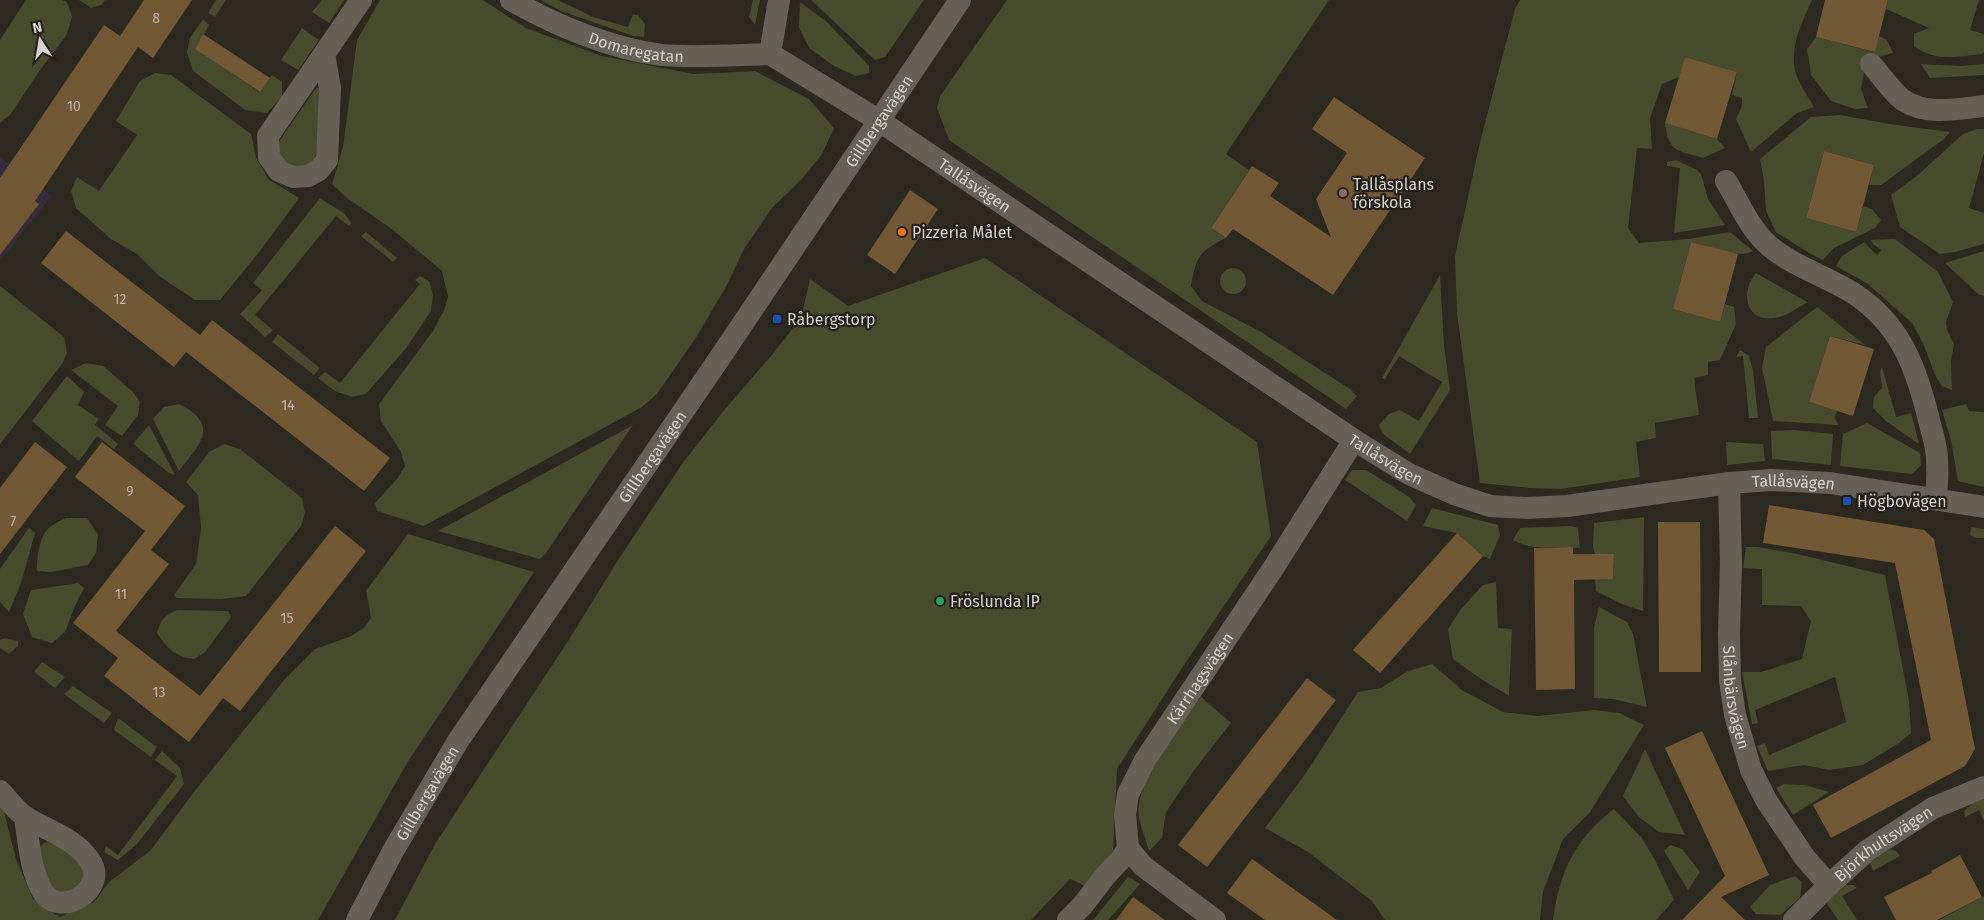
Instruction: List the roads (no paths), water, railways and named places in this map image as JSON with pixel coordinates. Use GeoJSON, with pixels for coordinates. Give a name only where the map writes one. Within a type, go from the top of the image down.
{"type":"FeatureCollection","features":[{"type":"Feature","properties":{"kind":"street"},"geometry":{"type":"LineString","coordinates":[[324,54],[330,88],[327,160],[314,173],[308,176],[293,177],[279,171],[270,156],[268,136],[324,54],[361,0]]}},
{"type":"Feature","properties":{"kind":"street","name":"Domaregatan"},"geometry":{"type":"LineString","coordinates":[[511,0],[564,26],[622,47],[662,55],[770,54]]}},
{"type":"Feature","properties":{"kind":"street"},"geometry":{"type":"LineString","coordinates":[[770,54],[779,0]]}},
{"type":"Feature","properties":{"kind":"street","name":"Gillbergavägen"},"geometry":{"type":"LineString","coordinates":[[357,920],[394,851],[458,741],[721,356],[960,0]]}},
{"type":"Feature","properties":{"kind":"street","name":"Tallåsvägen"},"geometry":{"type":"LineString","coordinates":[[770,54],[878,120],[1354,440],[1409,474],[1454,494],[1490,506],[1527,508],[1567,506],[1728,483],[1772,480],[1830,483],[1936,498],[1984,507]]}},
{"type":"Feature","properties":{"kind":"street"},"geometry":{"type":"LineString","coordinates":[[1871,64],[1902,100],[1922,108],[1938,111],[1984,106]]}},
{"type":"Feature","properties":{"kind":"street"},"geometry":{"type":"LineString","coordinates":[[1726,181],[1748,219],[1765,242],[1788,258],[1852,293],[1876,310],[1896,333],[1918,378],[1930,426],[1937,458],[1936,498]]}},
{"type":"Feature","properties":{"kind":"street","name":"Kärrhagsvägen"},"geometry":{"type":"LineString","coordinates":[[1128,848],[1125,815],[1128,794],[1136,776],[1274,568],[1354,440]]}},
{"type":"Feature","properties":{"kind":"street","name":"Slånbärsvägen"},"geometry":{"type":"LineString","coordinates":[[1728,483],[1731,563],[1730,681],[1735,715],[1751,770],[1766,800],[1805,858],[1829,885]]}},
{"type":"Feature","properties":{"kind":"street","name":"Björkhultsvägen"},"geometry":{"type":"LineString","coordinates":[[1794,920],[1868,850],[1933,808],[1984,787]]}},
{"type":"Feature","properties":{"kind":"street"},"geometry":{"type":"LineString","coordinates":[[0,791],[26,817]]}},
{"type":"Feature","properties":{"kind":"street"},"geometry":{"type":"LineString","coordinates":[[1068,920],[1082,906],[1122,858],[1128,848],[1143,866],[1216,920]]}},
{"type":"Feature","properties":{"kind":"place","name":"Tallåsplans förskola"},"geometry":{"type":"Point","coordinates":[1343,193]}},
{"type":"Feature","properties":{"kind":"place","name":"Pizzeria Målet"},"geometry":{"type":"Point","coordinates":[902,232]}},
{"type":"Feature","properties":{"kind":"place","name":"Råbergstorp"},"geometry":{"type":"Point","coordinates":[777,319]}},
{"type":"Feature","properties":{"kind":"place","name":"Högbovägen"},"geometry":{"type":"Point","coordinates":[1847,501]}},
{"type":"Feature","properties":{"kind":"place","name":"Fröslunda IP"},"geometry":{"type":"Point","coordinates":[940,601]}}]}
